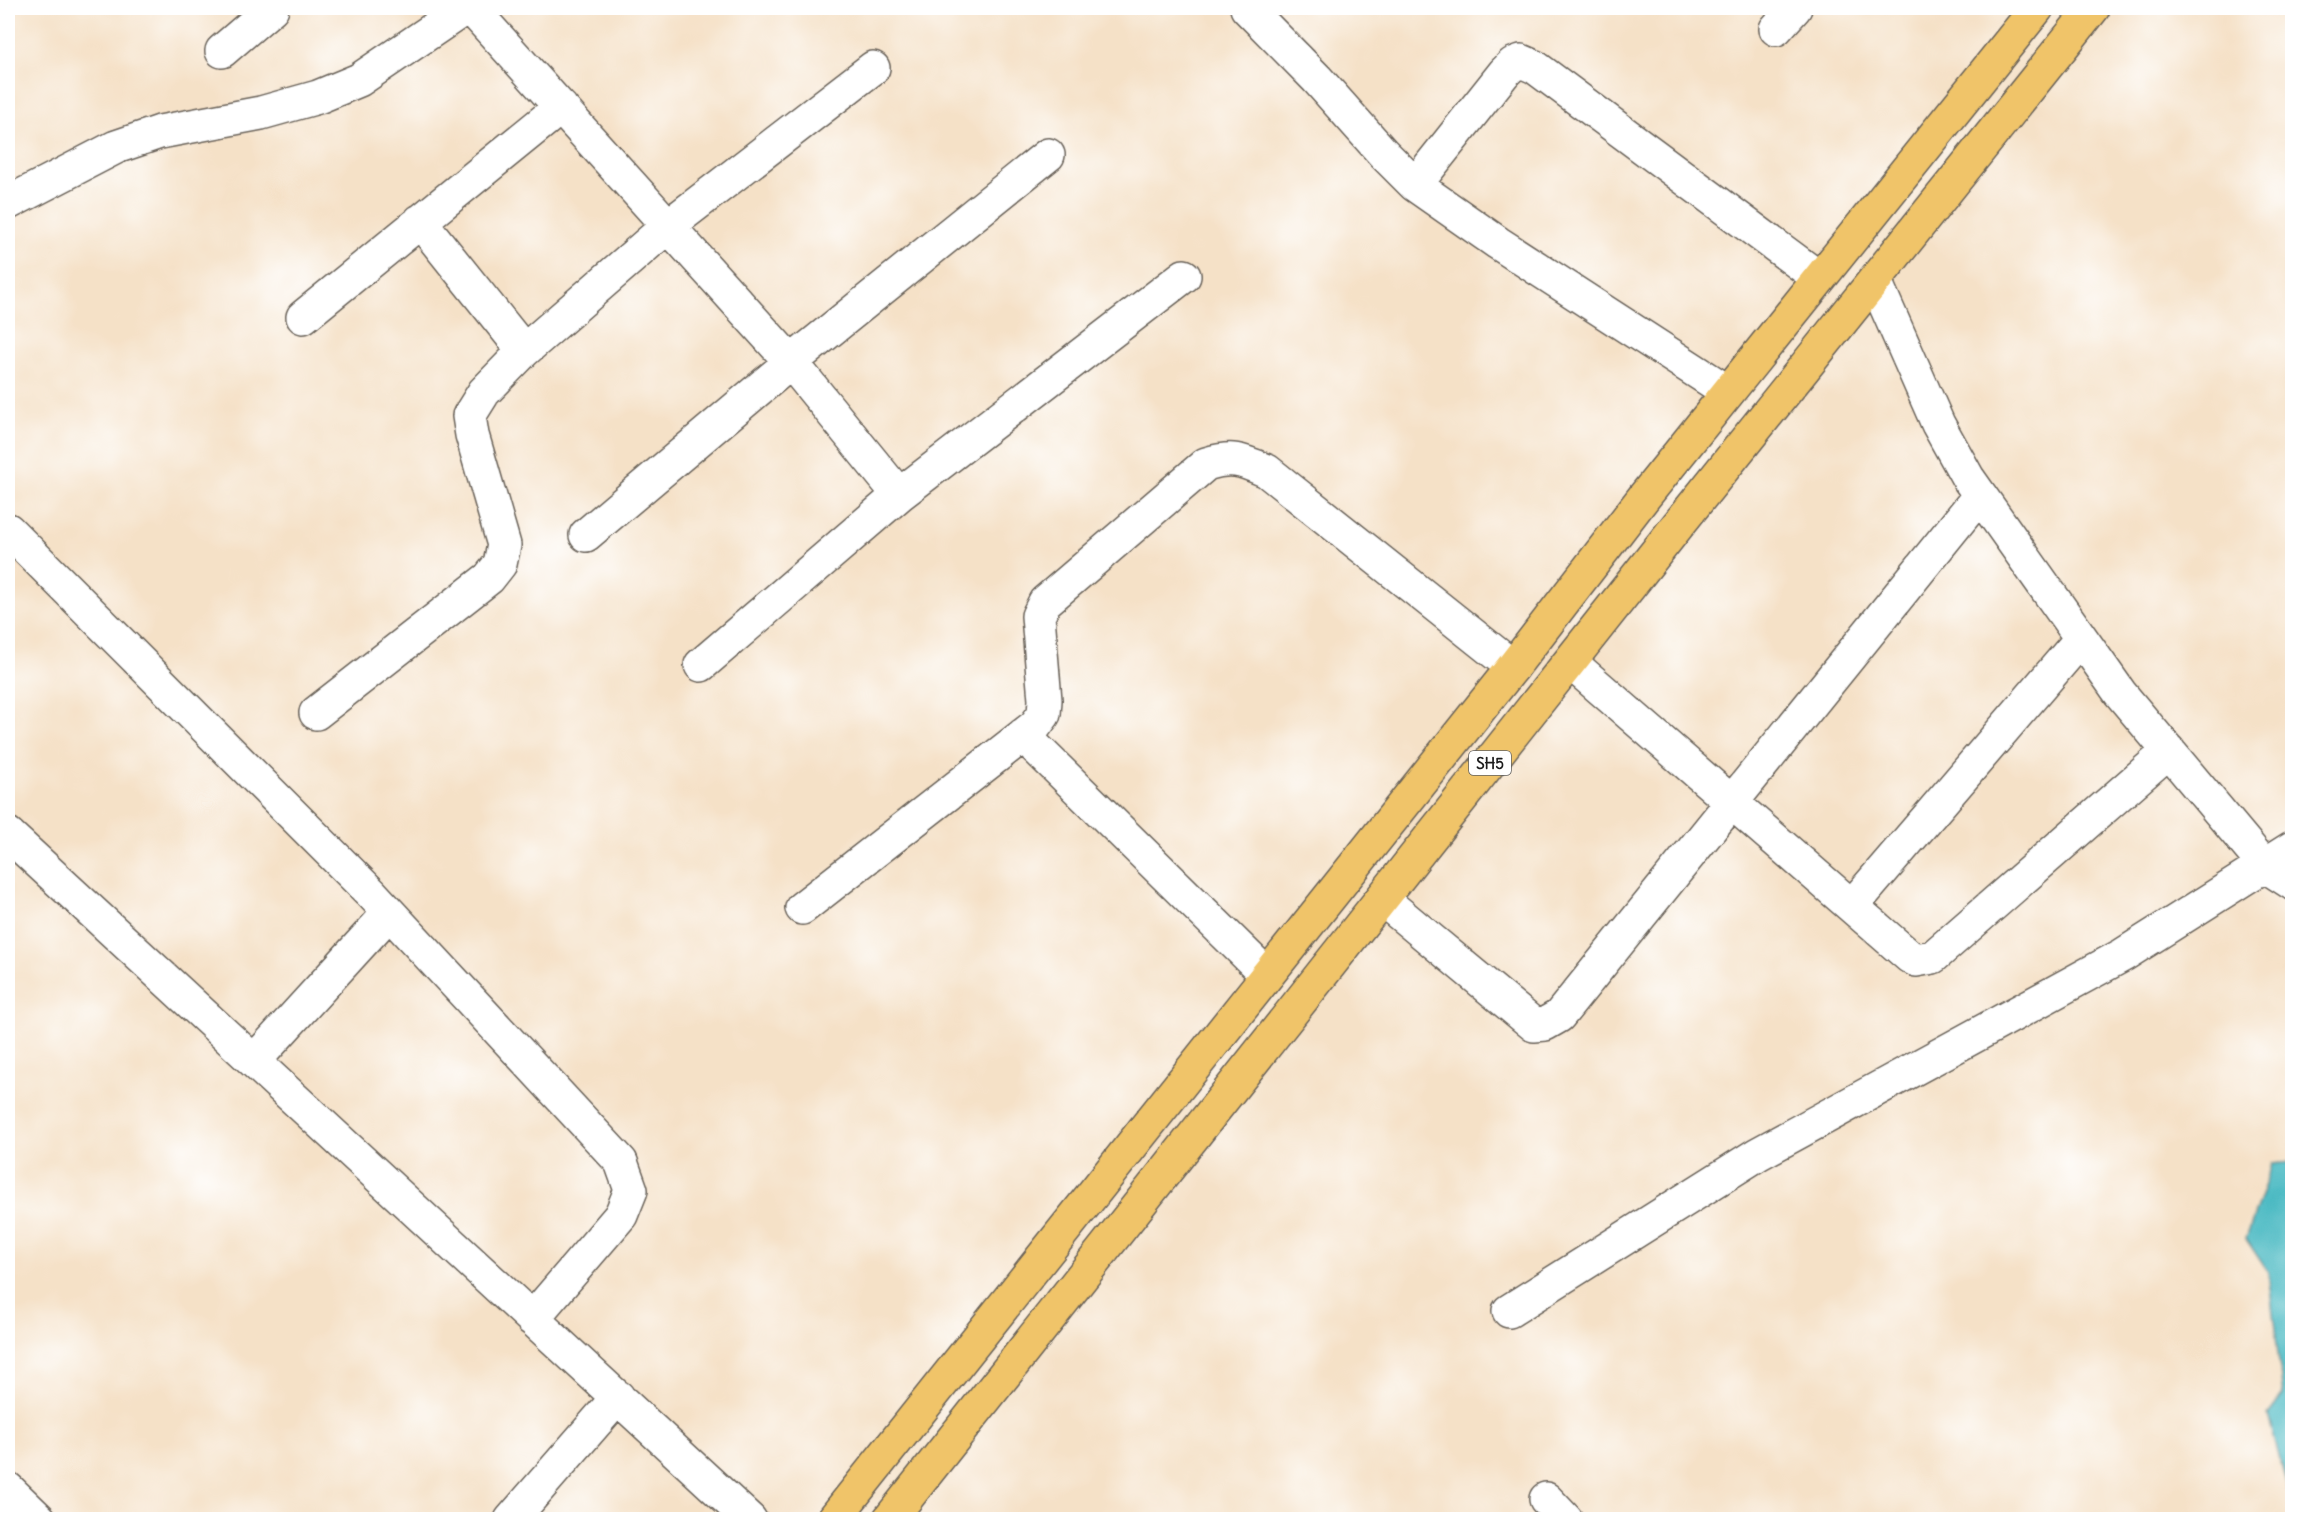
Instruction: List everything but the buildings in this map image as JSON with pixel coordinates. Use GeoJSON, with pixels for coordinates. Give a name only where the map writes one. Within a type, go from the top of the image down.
{"type":"FeatureCollection","features":[{"type":"Feature","properties":{"kind":"main road","name":"SH5"},"geometry":{"type":"LineString","coordinates":[[833,1520],[1513,667],[1644,497],[2037,8]]}},
{"type":"Feature","properties":{"kind":"main road","name":"SH5"},"geometry":{"type":"LineString","coordinates":[[889,1520],[2093,8]]}},
{"type":"Feature","properties":{"kind":"street"},"geometry":{"type":"LineString","coordinates":[[222,51],[272,8]]}},
{"type":"Feature","properties":{"kind":"street"},"geometry":{"type":"LineString","coordinates":[[8,203],[116,147],[160,132],[261,113],[318,97],[359,80],[465,8]]}},
{"type":"Feature","properties":{"kind":"street"},"geometry":{"type":"LineString","coordinates":[[471,8],[791,362],[899,495]]}},
{"type":"Feature","properties":{"kind":"street"},"geometry":{"type":"LineString","coordinates":[[1247,8],[1317,79],[1415,185],[1498,243],[1728,392]]}},
{"type":"Feature","properties":{"kind":"street"},"geometry":{"type":"LineString","coordinates":[[1415,185],[1504,73],[1513,64],[1521,61],[1535,68],[1819,278]]}},
{"type":"Feature","properties":{"kind":"street"},"geometry":{"type":"LineString","coordinates":[[316,713],[489,579],[500,564],[504,545],[472,435],[470,416],[484,392],[524,351],[668,226],[873,68]]}},
{"type":"Feature","properties":{"kind":"street"},"geometry":{"type":"LineString","coordinates":[[303,317],[561,107]]}},
{"type":"Feature","properties":{"kind":"street"},"geometry":{"type":"LineString","coordinates":[[586,535],[791,362],[1048,155]]}},
{"type":"Feature","properties":{"kind":"street"},"geometry":{"type":"LineString","coordinates":[[420,221],[524,351]]}},
{"type":"Feature","properties":{"kind":"street"},"geometry":{"type":"LineString","coordinates":[[701,665],[899,495],[1184,276]]}},
{"type":"Feature","properties":{"kind":"street"},"geometry":{"type":"LineString","coordinates":[[1875,281],[1938,424],[1980,495],[2120,693],[2264,865],[2292,883]]}},
{"type":"Feature","properties":{"kind":"street"},"geometry":{"type":"LineString","coordinates":[[802,908],[1035,726],[1044,714],[1045,700],[1038,616],[1045,602],[1206,464],[1225,458],[1245,461],[1267,471],[1513,667]]}},
{"type":"Feature","properties":{"kind":"street"},"geometry":{"type":"LineString","coordinates":[[1382,899],[1534,1025],[1545,1024],[1558,1016],[1980,495]]}},
{"type":"Feature","properties":{"kind":"street"},"geometry":{"type":"LineString","coordinates":[[8,530],[389,913],[621,1162],[631,1190],[621,1215],[532,1319]]}},
{"type":"Feature","properties":{"kind":"street"},"geometry":{"type":"LineString","coordinates":[[1852,906],[2082,639]]}},
{"type":"Feature","properties":{"kind":"street"},"geometry":{"type":"LineString","coordinates":[[1570,662],[1916,960],[1933,957],[2169,751]]}},
{"type":"Feature","properties":{"kind":"street"},"geometry":{"type":"LineString","coordinates":[[1023,735],[1268,975]]}},
{"type":"Feature","properties":{"kind":"street"},"geometry":{"type":"LineString","coordinates":[[8,834],[750,1520]]}},
{"type":"Feature","properties":{"kind":"street"},"geometry":{"type":"LineString","coordinates":[[1509,1311],[1758,1154],[2122,955],[2292,848]]}},
{"type":"Feature","properties":{"kind":"street"},"geometry":{"type":"LineString","coordinates":[[254,1061],[389,913]]}},
{"type":"Feature","properties":{"kind":"street"},"geometry":{"type":"LineString","coordinates":[[511,1520],[618,1398]]}},
{"type":"Feature","properties":{"kind":"street"},"geometry":{"type":"LineString","coordinates":[[8,1489],[40,1520]]}},
{"type":"Feature","properties":{"kind":"water"},"geometry":{"type":"Polygon","coordinates":[[[2292,1162],[2292,1505],[2268,1415],[2283,1395],[2268,1272],[2246,1239],[2272,1164],[2292,1162]]]}}]}
